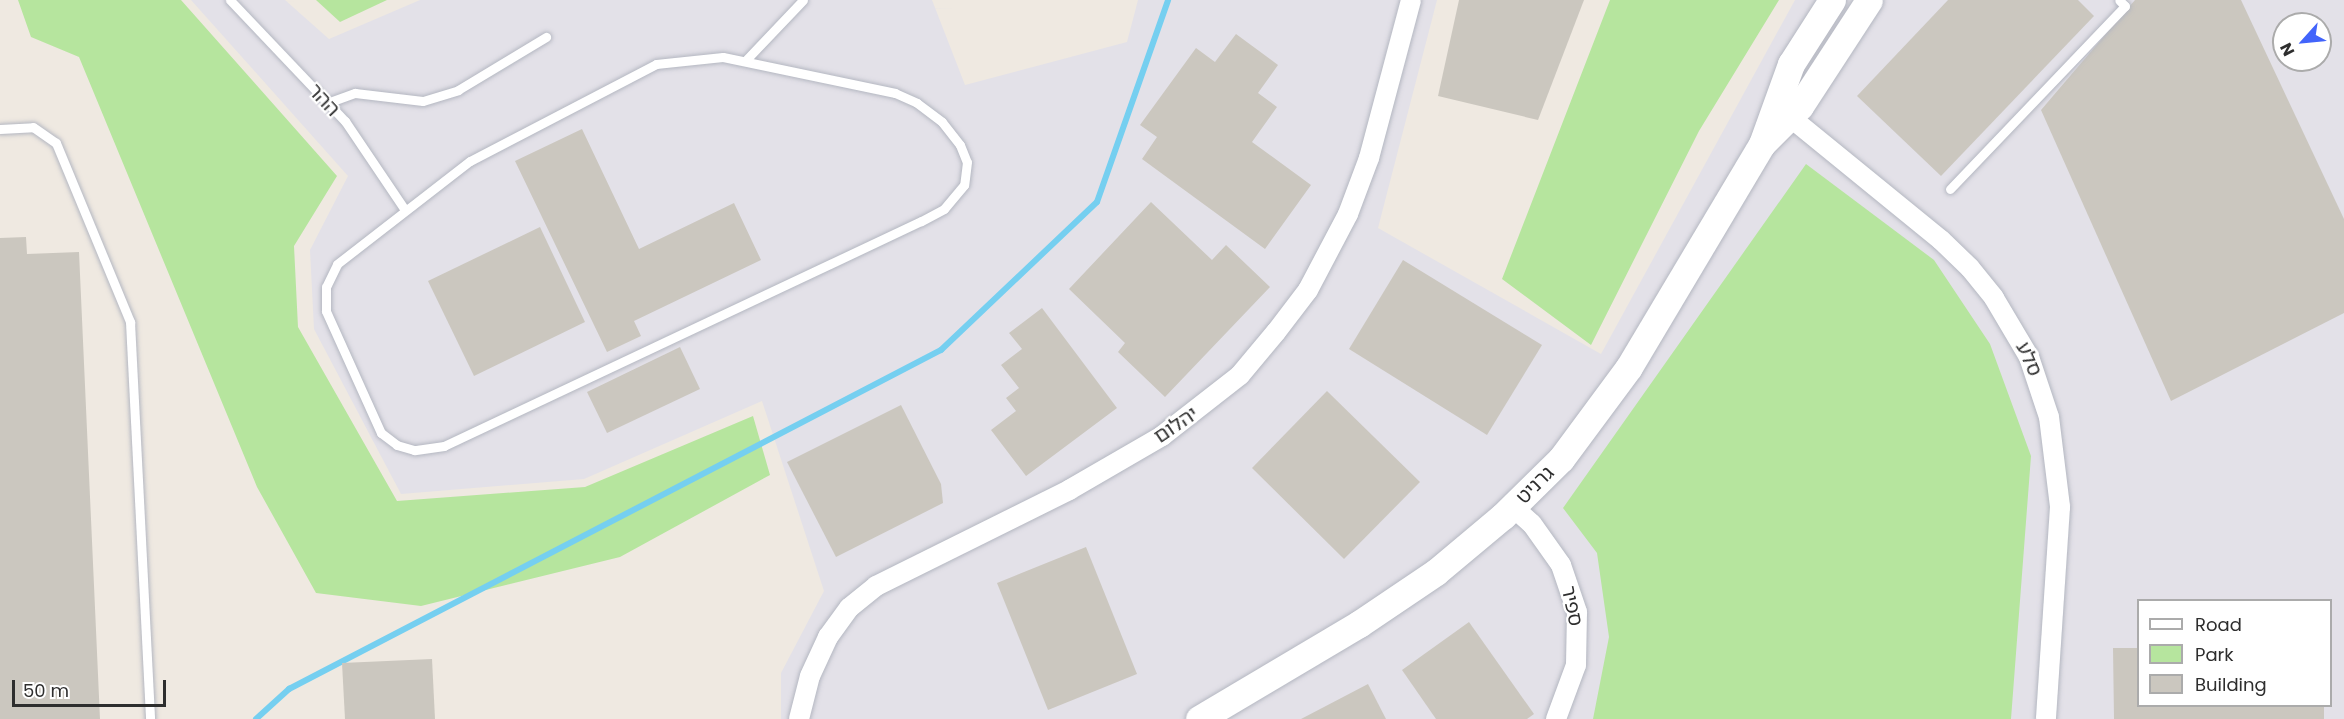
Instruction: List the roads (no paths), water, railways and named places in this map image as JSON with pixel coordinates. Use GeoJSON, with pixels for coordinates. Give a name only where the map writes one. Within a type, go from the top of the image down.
{"type":"FeatureCollection","features":[{"type":"Feature","properties":{"kind":"street","name":"יהלום"},"geometry":{"type":"LineString","coordinates":[[799,719],[810,676],[828,637],[849,608],[876,586],[1069,490],[1162,436],[1240,375],[1269,341],[1308,290],[1348,214],[1369,158],[1411,0]]}},
{"type":"Feature","properties":{"kind":"street"},"geometry":{"type":"LineString","coordinates":[[1783,110],[1791,64],[1832,0]]}},
{"type":"Feature","properties":{"kind":"street"},"geometry":{"type":"LineString","coordinates":[[1783,110],[1869,0]]}},
{"type":"Feature","properties":{"kind":"street","name":"גרניט"},"geometry":{"type":"LineString","coordinates":[[1199,719],[1398,598],[1513,507],[1561,459],[1608,398],[1783,110]]}},
{"type":"Feature","properties":{"kind":"street","name":"סלע"},"geometry":{"type":"LineString","coordinates":[[1783,110],[1941,240],[1970,268],[1994,298],[2029,357],[2049,417],[2059,497],[2046,719]]}},
{"type":"Feature","properties":{"kind":"street","name":"ספיר"},"geometry":{"type":"LineString","coordinates":[[1513,507],[1532,524],[1561,565],[1577,612],[1576,665],[1556,719]]}},
{"type":"Feature","properties":{"kind":"lane","name":"ההר"},"geometry":{"type":"LineString","coordinates":[[230,0],[345,121],[405,210]]}},
{"type":"Feature","properties":{"kind":"lane"},"geometry":{"type":"LineString","coordinates":[[745,61],[803,0]]}},
{"type":"Feature","properties":{"kind":"lane"},"geometry":{"type":"LineString","coordinates":[[1950,189],[2125,6],[2119,0]]}},
{"type":"Feature","properties":{"kind":"lane"},"geometry":{"type":"LineString","coordinates":[[327,103],[355,93],[423,101],[458,90],[546,37]]}},
{"type":"Feature","properties":{"kind":"lane"},"geometry":{"type":"LineString","coordinates":[[723,57],[895,93],[917,103],[942,122],[960,145],[968,162],[964,185],[944,209],[444,446],[414,450],[397,445],[381,433],[326,311],[326,287],[337,264],[405,210],[470,160],[656,64],[723,57]]}},
{"type":"Feature","properties":{"kind":"lane"},"geometry":{"type":"LineString","coordinates":[[0,129],[33,127],[56,143],[130,322],[150,719]]}},
{"type":"Feature","properties":{"kind":"waterway"},"geometry":{"type":"LineString","coordinates":[[256,719],[289,689],[941,350],[1097,202],[1168,0]]}}]}
